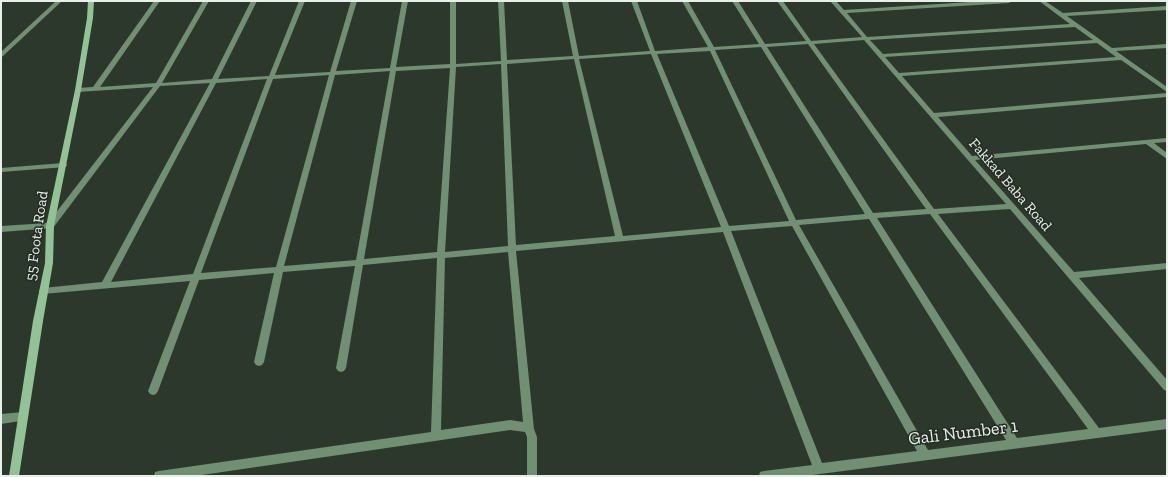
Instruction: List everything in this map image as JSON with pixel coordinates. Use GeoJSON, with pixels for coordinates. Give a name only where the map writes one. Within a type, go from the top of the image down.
{"type":"FeatureCollection","features":[{"type":"Feature","properties":{"kind":"street"},"geometry":{"type":"LineString","coordinates":[[1,55],[59,1]]}},
{"type":"Feature","properties":{"kind":"street","name":"55 Foota Road"},"geometry":{"type":"LineString","coordinates":[[14,476],[48,263],[50,226],[78,90],[90,18],[91,1]]}},
{"type":"Feature","properties":{"kind":"street"},"geometry":{"type":"LineString","coordinates":[[95,89],[157,1]]}},
{"type":"Feature","properties":{"kind":"street"},"geometry":{"type":"LineString","coordinates":[[1,229],[50,226],[158,85],[206,1]]}},
{"type":"Feature","properties":{"kind":"street"},"geometry":{"type":"LineString","coordinates":[[104,286],[214,81],[254,1]]}},
{"type":"Feature","properties":{"kind":"street"},"geometry":{"type":"LineString","coordinates":[[153,391],[197,277],[270,78],[302,1]]}},
{"type":"Feature","properties":{"kind":"street"},"geometry":{"type":"LineString","coordinates":[[259,362],[279,270],[332,73],[354,1]]}},
{"type":"Feature","properties":{"kind":"street"},"geometry":{"type":"LineString","coordinates":[[341,368],[405,1]]}},
{"type":"Feature","properties":{"kind":"street"},"geometry":{"type":"LineString","coordinates":[[436,436],[441,255],[453,66],[453,1]]}},
{"type":"Feature","properties":{"kind":"street"},"geometry":{"type":"LineString","coordinates":[[501,1],[512,248],[529,429],[532,437],[532,476]]}},
{"type":"Feature","properties":{"kind":"street"},"geometry":{"type":"LineString","coordinates":[[565,1],[576,57],[620,239]]}},
{"type":"Feature","properties":{"kind":"street"},"geometry":{"type":"LineString","coordinates":[[634,1],[653,52],[726,230],[819,469]]}},
{"type":"Feature","properties":{"kind":"street"},"geometry":{"type":"LineString","coordinates":[[685,1],[712,49],[794,223],[925,455]]}},
{"type":"Feature","properties":{"kind":"street"},"geometry":{"type":"LineString","coordinates":[[735,1],[1015,444]]}},
{"type":"Feature","properties":{"kind":"street"},"geometry":{"type":"LineString","coordinates":[[780,1],[932,212],[1097,433]]}},
{"type":"Feature","properties":{"kind":"street","name":"Fakkad Baba Road"},"geometry":{"type":"LineString","coordinates":[[833,1],[1167,386]]}},
{"type":"Feature","properties":{"kind":"street"},"geometry":{"type":"LineString","coordinates":[[842,12],[1009,1]]}},
{"type":"Feature","properties":{"kind":"street"},"geometry":{"type":"LineString","coordinates":[[1042,1],[1167,90]]}},
{"type":"Feature","properties":{"kind":"street"},"geometry":{"type":"LineString","coordinates":[[1061,15],[1167,8]]}},
{"type":"Feature","properties":{"kind":"street"},"geometry":{"type":"LineString","coordinates":[[78,90],[1076,25]]}},
{"type":"Feature","properties":{"kind":"street"},"geometry":{"type":"LineString","coordinates":[[881,56],[1098,41]]}},
{"type":"Feature","properties":{"kind":"street"},"geometry":{"type":"LineString","coordinates":[[1111,50],[1167,46]]}},
{"type":"Feature","properties":{"kind":"street"},"geometry":{"type":"LineString","coordinates":[[898,75],[1122,58]]}},
{"type":"Feature","properties":{"kind":"street"},"geometry":{"type":"LineString","coordinates":[[1156,82],[1167,81]]}},
{"type":"Feature","properties":{"kind":"street"},"geometry":{"type":"LineString","coordinates":[[932,115],[1167,95]]}},
{"type":"Feature","properties":{"kind":"street"},"geometry":{"type":"LineString","coordinates":[[970,158],[1167,140]]}},
{"type":"Feature","properties":{"kind":"street"},"geometry":{"type":"LineString","coordinates":[[1147,142],[1167,157]]}},
{"type":"Feature","properties":{"kind":"street"},"geometry":{"type":"LineString","coordinates":[[1,170],[63,165]]}},
{"type":"Feature","properties":{"kind":"street"},"geometry":{"type":"LineString","coordinates":[[43,291],[871,216],[1012,206]]}},
{"type":"Feature","properties":{"kind":"street"},"geometry":{"type":"LineString","coordinates":[[1072,275],[1167,266]]}},
{"type":"Feature","properties":{"kind":"street"},"geometry":{"type":"LineString","coordinates":[[1,419],[23,417]]}},
{"type":"Feature","properties":{"kind":"street","name":"Gali Number 1"},"geometry":{"type":"LineString","coordinates":[[764,476],[1167,424]]}},
{"type":"Feature","properties":{"kind":"street"},"geometry":{"type":"LineString","coordinates":[[159,476],[510,425],[521,426],[529,429]]}}]}
